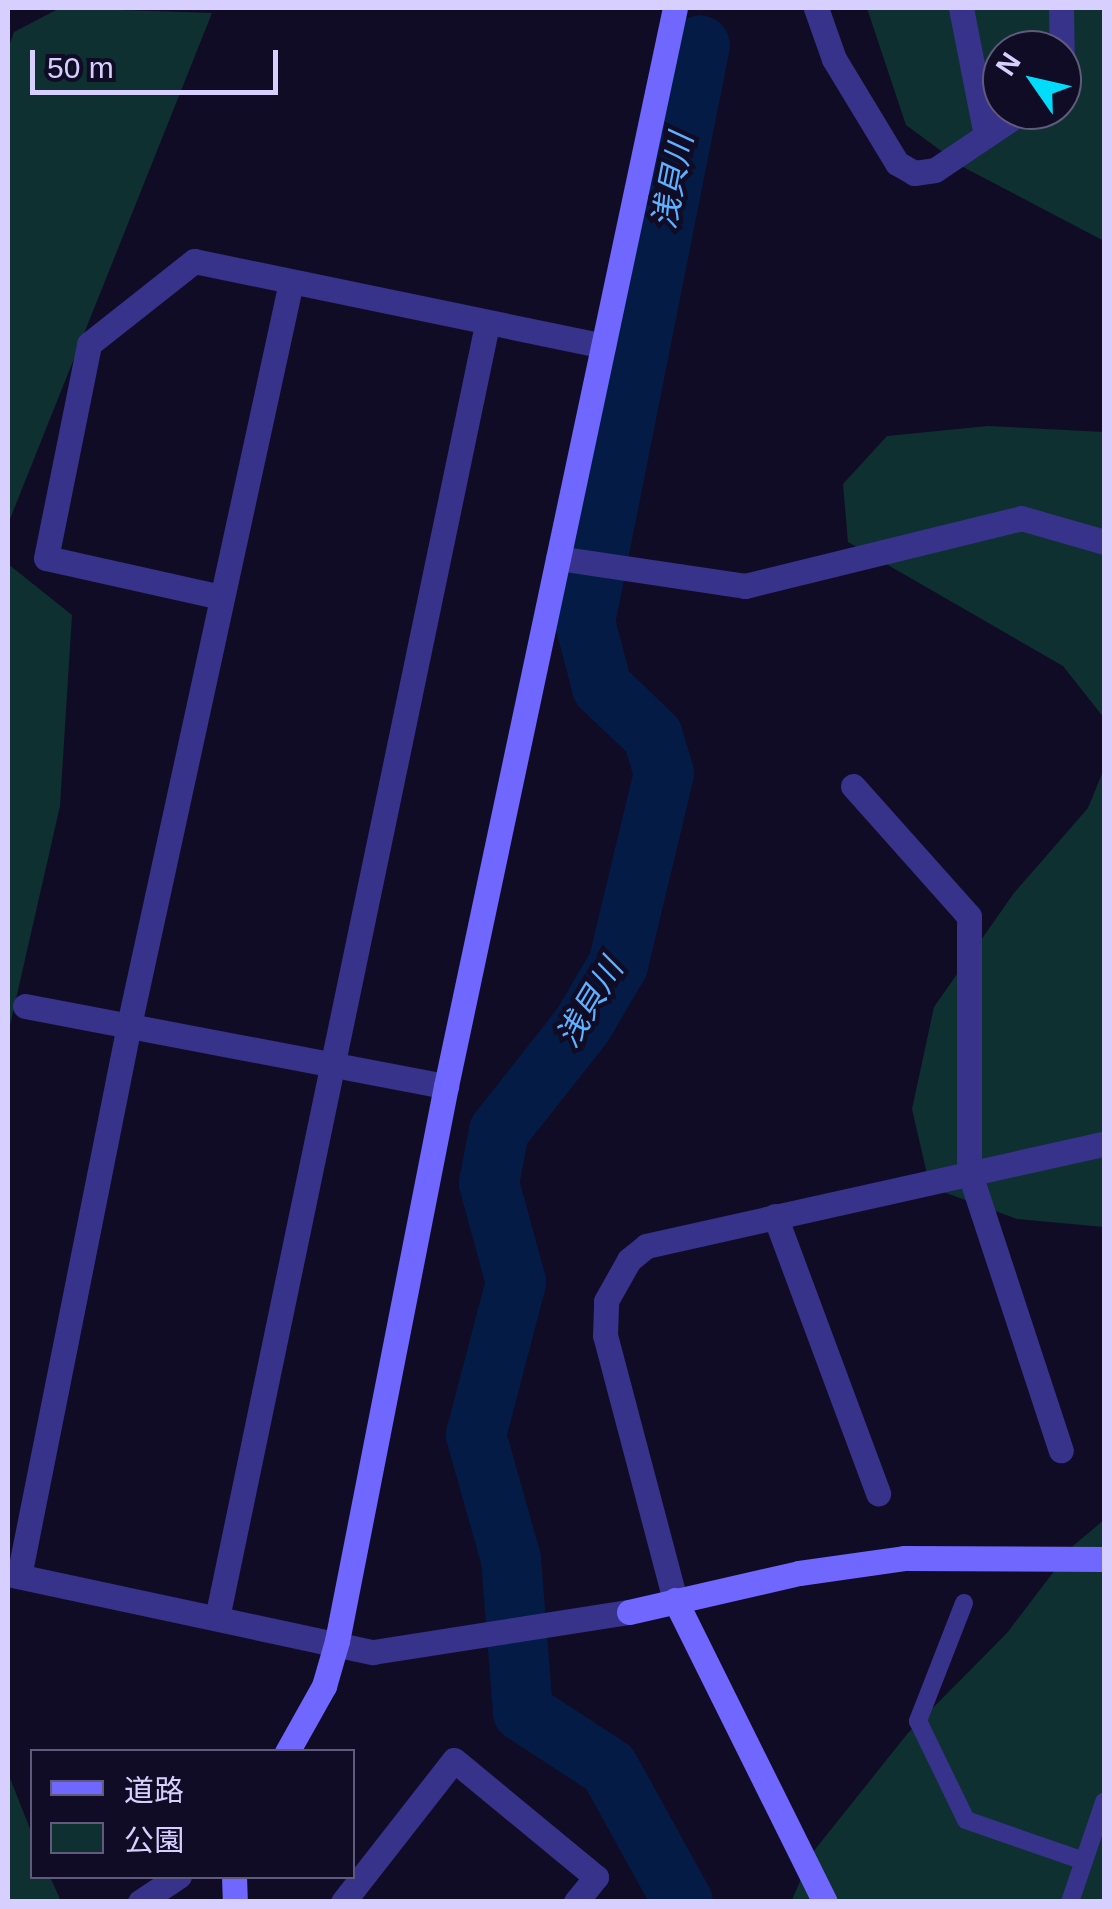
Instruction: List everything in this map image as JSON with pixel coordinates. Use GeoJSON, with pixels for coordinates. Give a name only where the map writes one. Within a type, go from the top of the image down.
{"type":"FeatureCollection","features":[{"type":"Feature","properties":{"kind":"street"},"geometry":{"type":"LineString","coordinates":[[289,1749],[324,1686],[337,1641],[446,1086],[571,560],[603,346],[675,8]]}},
{"type":"Feature","properties":{"kind":"street"},"geometry":{"type":"LineString","coordinates":[[816,8],[834,59],[897,162],[914,173],[936,170],[995,130]]}},
{"type":"Feature","properties":{"kind":"street"},"geometry":{"type":"LineString","coordinates":[[961,8],[986,136]]}},
{"type":"Feature","properties":{"kind":"street"},"geometry":{"type":"LineString","coordinates":[[221,597],[46,558],[89,344],[194,261],[487,325],[603,346]]}},
{"type":"Feature","properties":{"kind":"street"},"geometry":{"type":"LineString","coordinates":[[291,282],[13,1575],[337,1641],[373,1652],[549,1628],[674,1600],[904,1558],[1104,1559]]}},
{"type":"Feature","properties":{"kind":"street"},"geometry":{"type":"LineString","coordinates":[[217,1618],[487,325]]}},
{"type":"Feature","properties":{"kind":"street"},"geometry":{"type":"LineString","coordinates":[[571,560],[745,586],[1022,518],[1104,542]]}},
{"type":"Feature","properties":{"kind":"street"},"geometry":{"type":"LineString","coordinates":[[852,786],[969,916],[968,1171],[1062,1450]]}},
{"type":"Feature","properties":{"kind":"street"},"geometry":{"type":"LineString","coordinates":[[24,1006],[446,1086]]}},
{"type":"Feature","properties":{"kind":"street"},"geometry":{"type":"LineString","coordinates":[[825,1902],[674,1600],[605,1335],[606,1301],[612,1280],[646,1246],[968,1171],[1104,1144]]}},
{"type":"Feature","properties":{"kind":"street"},"geometry":{"type":"LineString","coordinates":[[775,1216],[878,1493]]}},
{"type":"Feature","properties":{"kind":"street"},"geometry":{"type":"LineString","coordinates":[[343,1902],[454,1760],[596,1877],[576,1902]]}},
{"type":"Feature","properties":{"kind":"street"},"geometry":{"type":"LineString","coordinates":[[140,1902],[174,1879]]}},
{"type":"Feature","properties":{"kind":"lane"},"geometry":{"type":"LineString","coordinates":[[964,1603],[918,1722],[966,1820],[1084,1861]]}},
{"type":"Feature","properties":{"kind":"lane"},"geometry":{"type":"LineString","coordinates":[[1070,1902],[1104,1802]]}},
{"type":"Feature","properties":{"kind":"green space"},"geometry":{"type":"Polygon","coordinates":[[[60,8],[212,13],[8,524],[8,49],[14,32],[60,8]]]}},
{"type":"Feature","properties":{"kind":"green space"},"geometry":{"type":"Polygon","coordinates":[[[867,8],[1104,8],[1104,241],[963,167],[906,125],[867,8]]]}},
{"type":"Feature","properties":{"kind":"green space"},"geometry":{"type":"Polygon","coordinates":[[[988,426],[1104,432],[1104,718],[1063,666],[848,542],[843,484],[887,436],[988,426]]]}},
{"type":"Feature","properties":{"kind":"green space"},"geometry":{"type":"Polygon","coordinates":[[[8,564],[72,615],[60,806],[8,1034],[8,564]]]}},
{"type":"Feature","properties":{"kind":"green space"},"geometry":{"type":"Polygon","coordinates":[[[1104,769],[1104,1227],[1017,1219],[930,1187],[912,1109],[934,1007],[1014,893],[1088,808],[1104,769]]]}},
{"type":"Feature","properties":{"kind":"green space"},"geometry":{"type":"Polygon","coordinates":[[[1104,1520],[1104,1901],[791,1902],[813,1852],[908,1733],[1007,1633],[1074,1545],[1104,1520]]]}},
{"type":"Feature","properties":{"kind":"green space"},"geometry":{"type":"Polygon","coordinates":[[[8,1773],[30,1829],[30,1879],[51,1879],[61,1901],[8,1901],[8,1773]]]}},
{"type":"Feature","properties":{"kind":"waterway","name":"浅貝川"},"geometry":{"type":"LineString","coordinates":[[683,1902],[609,1768],[523,1712],[511,1559],[476,1435],[516,1282],[489,1183],[499,1131],[582,1026],[618,965],[664,773],[653,736],[602,687],[585,622],[700,45]]}}]}
